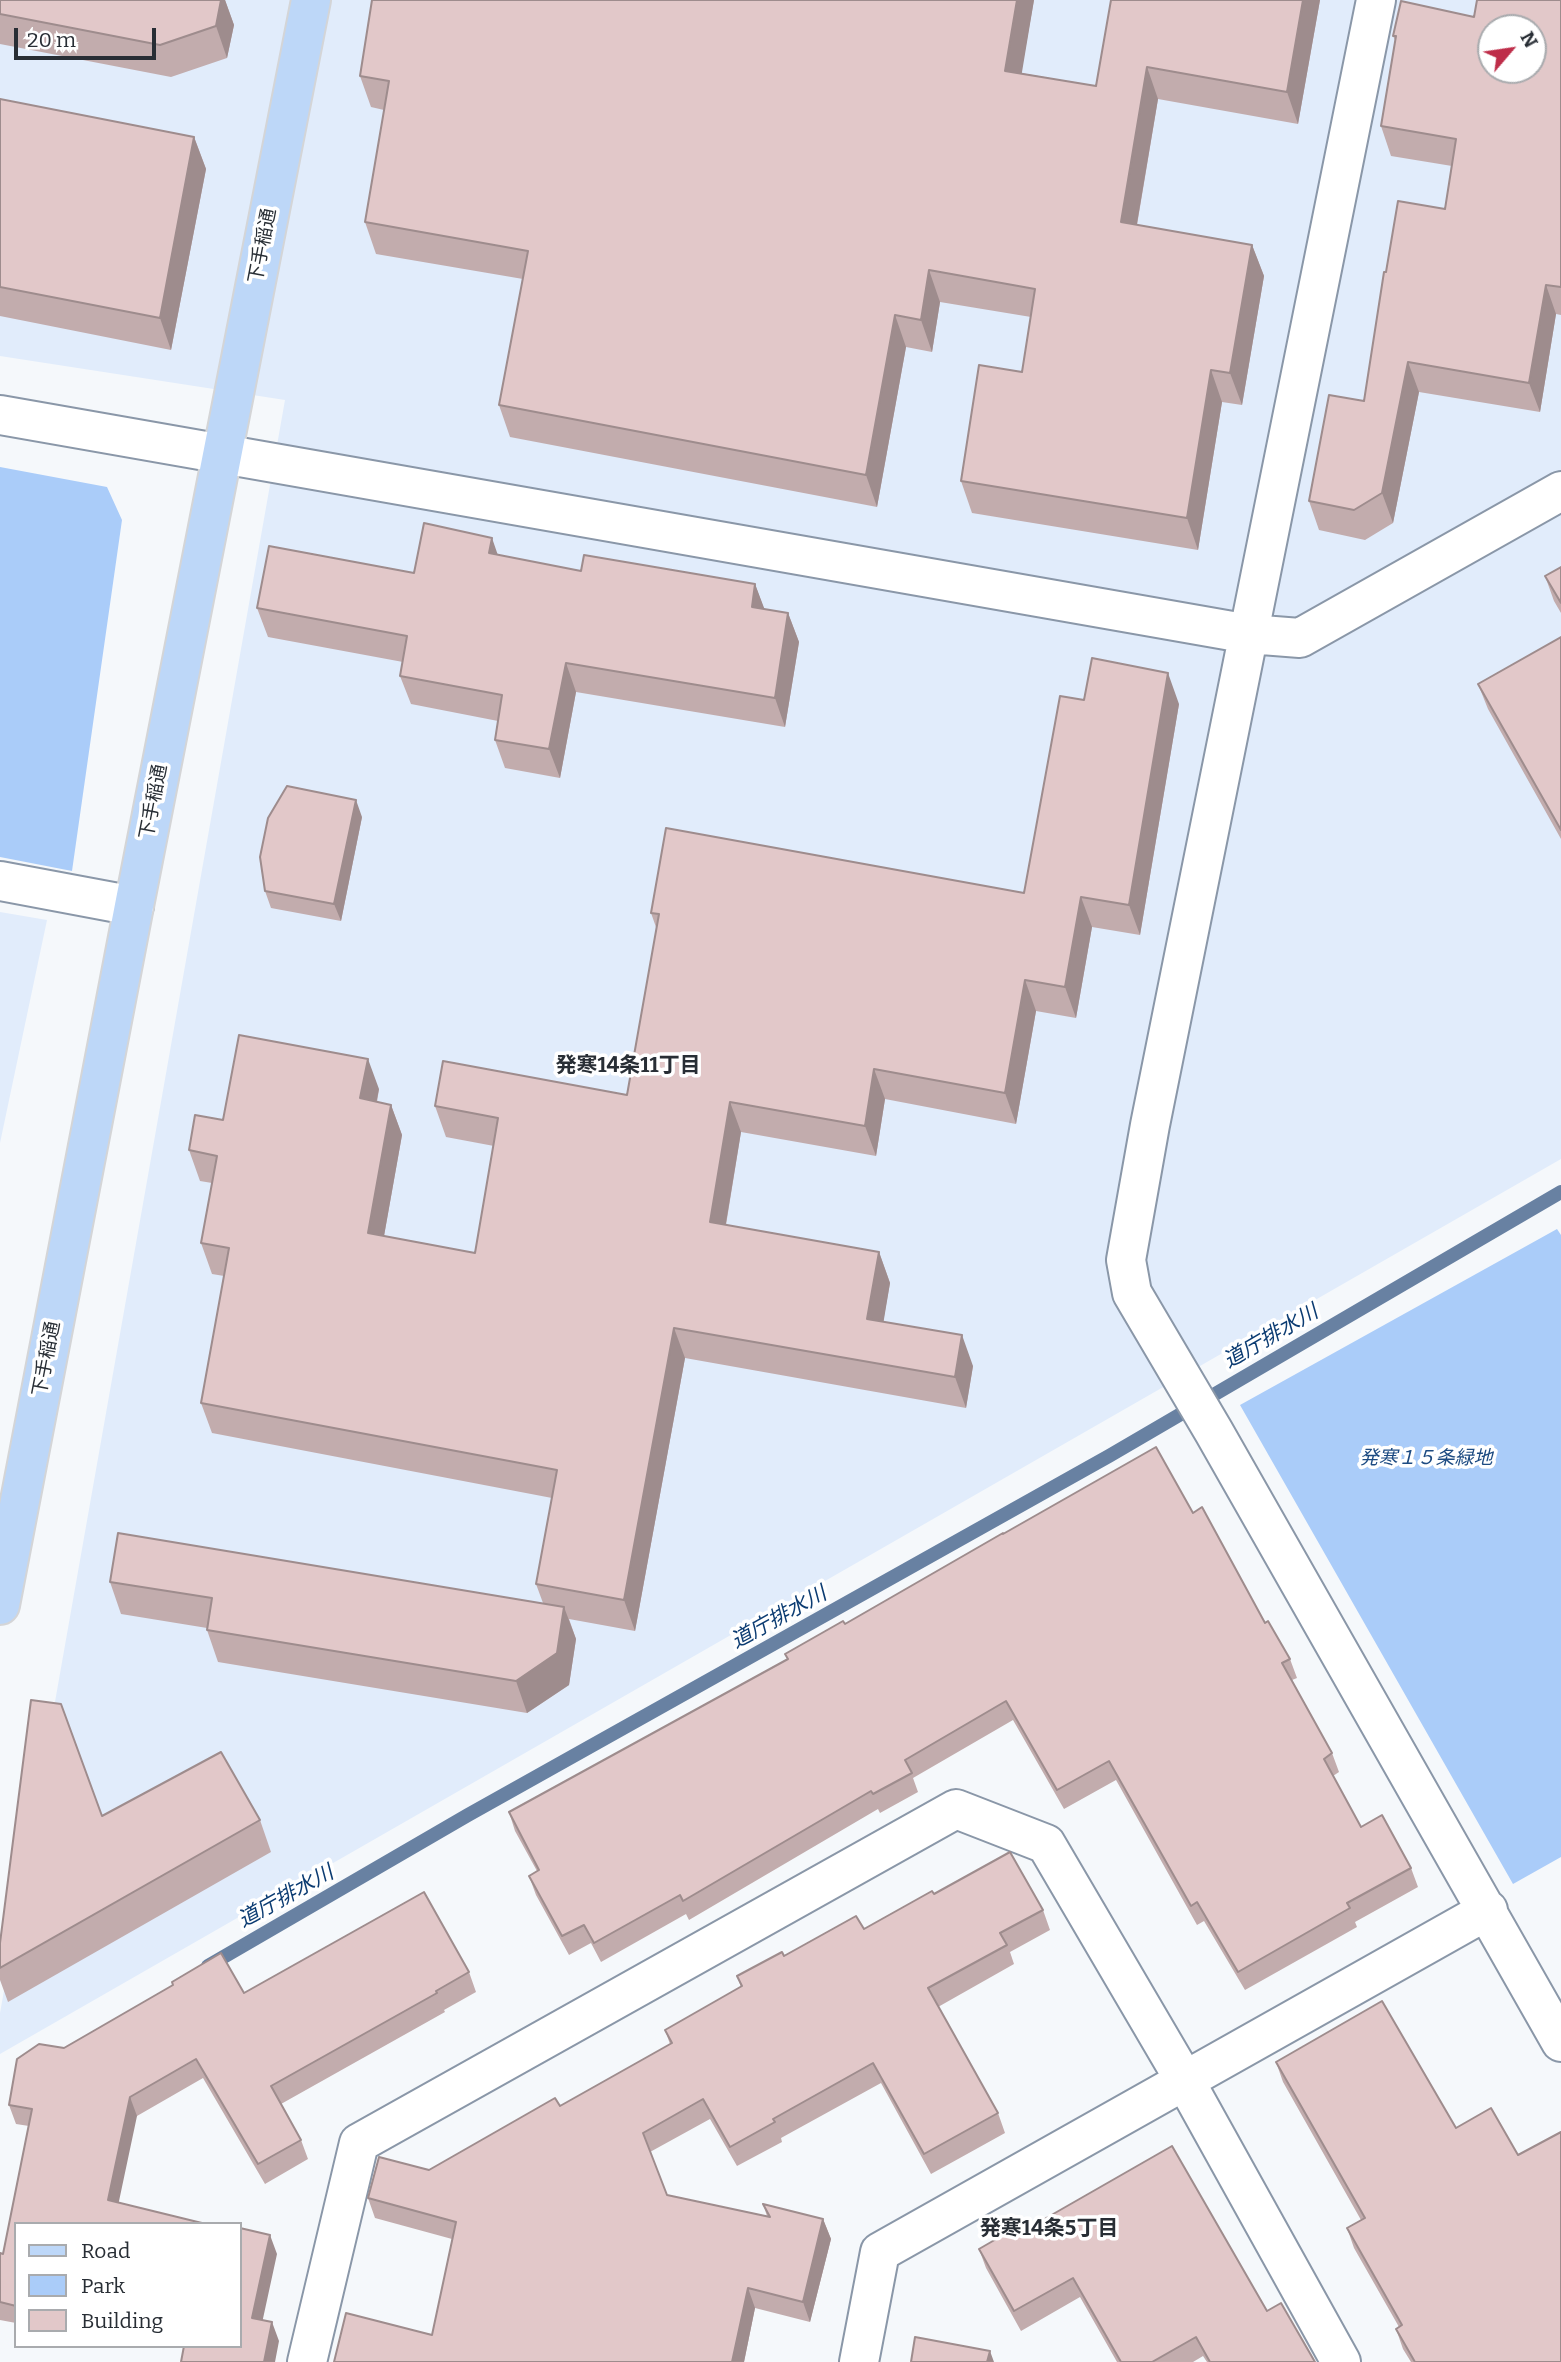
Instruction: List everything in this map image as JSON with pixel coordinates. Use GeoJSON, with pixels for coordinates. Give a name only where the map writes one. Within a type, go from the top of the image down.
{"type":"FeatureCollection","features":[{"type":"Feature","properties":{"kind":"main road","name":"下手稲通"},"geometry":{"type":"LineString","coordinates":[[0,1605],[311,0]]}},
{"type":"Feature","properties":{"kind":"street"},"geometry":{"type":"LineString","coordinates":[[1376,0],[1150,1125],[1126,1260],[1132,1293],[1177,1367],[1561,2042]]}},
{"type":"Feature","properties":{"kind":"street"},"geometry":{"type":"LineString","coordinates":[[0,415],[1249,634],[1300,638],[1561,491]]}},
{"type":"Feature","properties":{"kind":"street"},"geometry":{"type":"LineString","coordinates":[[0,881],[134,906]]}},
{"type":"Feature","properties":{"kind":"street"},"geometry":{"type":"LineString","coordinates":[[307,2362],[359,2143],[956,1809],[1046,1844],[1185,2081],[1341,2362]]}},
{"type":"Feature","properties":{"kind":"street"},"geometry":{"type":"LineString","coordinates":[[859,2362],[880,2252],[1488,1910]]}},
{"type":"Feature","properties":{"kind":"shaded area"},"geometry":{"type":"Polygon","coordinates":[[[0,0],[1561,0],[1561,1159],[0,2054],[0,2013],[285,400],[0,356],[0,0]]]}},
{"type":"Feature","properties":{"kind":"shaded area"},"geometry":{"type":"Polygon","coordinates":[[[0,912],[47,920],[0,1143],[0,912]]]}},
{"type":"Feature","properties":{"kind":"green space"},"geometry":{"type":"Polygon","coordinates":[[[0,467],[107,487],[122,520],[72,871],[0,857],[0,467]]]}},
{"type":"Feature","properties":{"kind":"green space","name":"発寒１５条緑地"},"geometry":{"type":"Polygon","coordinates":[[[1557,1229],[1561,1235],[1561,1857],[1513,1884],[1240,1405],[1557,1229]]]}},
{"type":"Feature","properties":{"kind":"building"},"geometry":{"type":"Polygon","coordinates":[[[0,0],[221,0],[216,26],[160,45],[0,14],[0,0]]]}},
{"type":"Feature","properties":{"kind":"building"},"geometry":{"type":"Polygon","coordinates":[[[372,0],[1017,0],[1005,71],[1096,86],[1111,0],[1303,0],[1287,92],[1147,67],[1121,222],[1252,245],[1230,373],[1211,370],[1187,518],[961,481],[979,365],[1022,372],[1035,289],[929,270],[921,320],[895,315],[866,475],[499,405],[528,251],[365,222],[389,81],[360,76],[372,0]]]}},
{"type":"Feature","properties":{"kind":"building"},"geometry":{"type":"Polygon","coordinates":[[[1477,0],[1561,0],[1561,287],[1546,285],[1529,383],[1408,362],[1382,493],[1354,510],[1309,501],[1329,395],[1364,401],[1398,201],[1445,209],[1456,139],[1381,126],[1396,36],[1393,36],[1401,1],[1474,17],[1477,0]]]}},
{"type":"Feature","properties":{"kind":"building"},"geometry":{"type":"Polygon","coordinates":[[[0,99],[194,137],[160,318],[0,287],[0,99]]]}},
{"type":"Feature","properties":{"kind":"building"},"geometry":{"type":"Polygon","coordinates":[[[424,523],[492,538],[489,553],[581,571],[584,555],[755,584],[752,607],[788,613],[775,698],[566,663],[549,749],[495,740],[502,695],[400,676],[407,636],[257,608],[269,546],[414,573],[424,523]]]}},
{"type":"Feature","properties":{"kind":"building"},"geometry":{"type":"Polygon","coordinates":[[[1561,567],[1561,603],[1545,576],[1561,567]]]}},
{"type":"Feature","properties":{"kind":"building"},"geometry":{"type":"Polygon","coordinates":[[[1561,637],[1561,830],[1478,684],[1561,637]]]}},
{"type":"Feature","properties":{"kind":"building"},"geometry":{"type":"Polygon","coordinates":[[[1092,658],[1168,673],[1129,905],[1081,897],[1065,987],[1025,980],[1005,1093],[874,1069],[865,1126],[730,1102],[710,1222],[879,1252],[867,1319],[962,1335],[955,1377],[674,1328],[624,1600],[536,1584],[557,1470],[201,1403],[229,1248],[201,1243],[217,1156],[189,1150],[195,1115],[223,1120],[239,1035],[368,1059],[360,1098],[391,1105],[368,1233],[475,1253],[498,1118],[435,1106],[443,1061],[627,1095],[659,914],[651,913],[666,828],[1024,893],[1060,696],[1084,700],[1092,658]]]}},
{"type":"Feature","properties":{"kind":"building"},"geometry":{"type":"Polygon","coordinates":[[[287,786],[356,800],[334,904],[265,891],[260,857],[268,818],[287,786]]]}},
{"type":"Feature","properties":{"kind":"building"},"geometry":{"type":"Polygon","coordinates":[[[1156,1447],[1193,1513],[1202,1507],[1265,1623],[1268,1621],[1290,1659],[1282,1663],[1332,1753],[1324,1759],[1361,1827],[1382,1815],[1411,1868],[1347,1903],[1350,1908],[1238,1972],[1197,1902],[1191,1906],[1109,1761],[1057,1790],[1006,1701],[905,1760],[912,1773],[873,1794],[871,1791],[683,1901],[680,1895],[594,1943],[584,1925],[562,1936],[529,1876],[539,1870],[509,1812],[788,1659],[785,1654],[843,1621],[845,1624],[1156,1447]]]}},
{"type":"Feature","properties":{"kind":"building"},"geometry":{"type":"Polygon","coordinates":[[[118,1533],[564,1607],[557,1653],[516,1681],[207,1630],[212,1598],[110,1582],[118,1533]]]}},
{"type":"Feature","properties":{"kind":"building"},"geometry":{"type":"Polygon","coordinates":[[[31,1700],[61,1704],[102,1816],[221,1752],[260,1820],[0,1968],[0,1943],[31,1700]]]}},
{"type":"Feature","properties":{"kind":"building"},"geometry":{"type":"Polygon","coordinates":[[[1010,1852],[1043,1910],[1000,1933],[1007,1945],[928,1988],[998,2113],[924,2154],[873,2063],[773,2119],[775,2122],[730,2147],[703,2099],[643,2133],[667,2195],[770,2217],[763,2204],[823,2219],[803,2302],[748,2288],[732,2362],[334,2362],[346,2313],[432,2335],[456,2222],[368,2198],[379,2157],[429,2170],[555,2098],[560,2106],[672,2043],[665,2030],[742,1986],[737,1976],[782,1952],[784,1956],[856,1916],[864,1929],[1010,1852]]]}},
{"type":"Feature","properties":{"kind":"building"},"geometry":{"type":"Polygon","coordinates":[[[424,1892],[469,1972],[436,1991],[437,1993],[271,2086],[301,2140],[258,2164],[196,2059],[130,2097],[108,2200],[198,2222],[14,2222],[14,2306],[0,2302],[0,2253],[3,2254],[32,2109],[9,2105],[17,2059],[39,2044],[64,2048],[173,1985],[172,1982],[221,1953],[244,1993],[424,1892]]]}},
{"type":"Feature","properties":{"kind":"building"},"geometry":{"type":"Polygon","coordinates":[[[1382,2001],[1456,2128],[1491,2108],[1518,2155],[1561,2132],[1561,2362],[1415,2362],[1396,2329],[1402,2325],[1347,2228],[1365,2218],[1276,2062],[1382,2001]]]}},
{"type":"Feature","properties":{"kind":"building"},"geometry":{"type":"Polygon","coordinates":[[[1172,2146],[1267,2311],[1281,2303],[1315,2362],[1210,2362],[1196,2337],[1152,2362],[1121,2362],[1073,2278],[1014,2311],[979,2249],[1024,2223],[1027,2229],[1172,2146]]]}},
{"type":"Feature","properties":{"kind":"building"},"geometry":{"type":"Polygon","coordinates":[[[242,2228],[270,2235],[252,2318],[272,2322],[264,2362],[181,2362],[184,2348],[242,2348],[242,2228]]]}},
{"type":"Feature","properties":{"kind":"building"},"geometry":{"type":"Polygon","coordinates":[[[915,2337],[990,2351],[987,2362],[911,2362],[915,2337]]]}},
{"type":"Feature","properties":{"kind":"waterway","name":"道庁排水川"},"geometry":{"type":"LineString","coordinates":[[208,1966],[468,1815],[1109,1456],[1561,1192]]}},
{"type":"Feature","properties":{"kind":"district","name":"発寒14条11丁目"},"geometry":{"type":"Point","coordinates":[628,1066]}},
{"type":"Feature","properties":{"kind":"district","name":"発寒14条5丁目"},"geometry":{"type":"Point","coordinates":[1049,2229]}}]}
